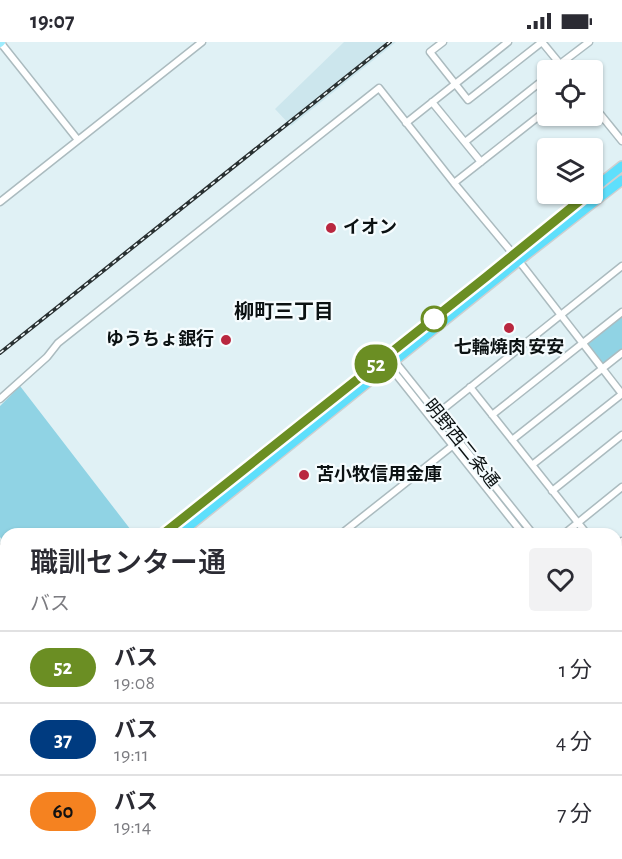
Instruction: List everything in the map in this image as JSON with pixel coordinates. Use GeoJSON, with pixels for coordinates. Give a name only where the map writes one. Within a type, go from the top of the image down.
{"type":"FeatureCollection","features":[{"type":"Feature","properties":{"kind":"highway"},"geometry":{"type":"LineString","coordinates":[[603,181],[622,166]]}},
{"type":"Feature","properties":{"kind":"highway"},"geometry":{"type":"LineString","coordinates":[[515,258],[622,180]]}},
{"type":"Feature","properties":{"kind":"highway"},"geometry":{"type":"LineString","coordinates":[[186,528],[515,258],[577,204]]}},
{"type":"Feature","properties":{"kind":"highway"},"geometry":{"type":"LineString","coordinates":[[171,528],[389,360]]}},
{"type":"Feature","properties":{"kind":"street"},"geometry":{"type":"LineString","coordinates":[[0,42],[78,140]]}},
{"type":"Feature","properties":{"kind":"street"},"geometry":{"type":"LineString","coordinates":[[0,202],[202,42]]}},
{"type":"Feature","properties":{"kind":"street"},"geometry":{"type":"LineString","coordinates":[[443,42],[429,52],[468,100],[542,42],[557,60]]}},
{"type":"Feature","properties":{"kind":"street"},"geometry":{"type":"LineString","coordinates":[[406,123],[508,42]]}},
{"type":"Feature","properties":{"kind":"street"},"geometry":{"type":"LineString","coordinates":[[565,60],[589,42]]}},
{"type":"Feature","properties":{"kind":"street"},"geometry":{"type":"LineString","coordinates":[[465,142],[537,85]]}},
{"type":"Feature","properties":{"kind":"street"},"geometry":{"type":"LineString","coordinates":[[0,399],[47,357],[58,343],[379,88],[622,394],[532,465]]}},
{"type":"Feature","properties":{"kind":"street"},"geometry":{"type":"LineString","coordinates":[[432,102],[481,162]]}},
{"type":"Feature","properties":{"kind":"street"},"geometry":{"type":"LineString","coordinates":[[454,183],[537,118]]}},
{"type":"Feature","properties":{"kind":"street"},"geometry":{"type":"LineString","coordinates":[[603,118],[622,141]]}},
{"type":"Feature","properties":{"kind":"street"},"geometry":{"type":"LineString","coordinates":[[434,416],[622,266]]}},
{"type":"Feature","properties":{"kind":"street"},"geometry":{"type":"LineString","coordinates":[[492,415],[622,312]]}},
{"type":"Feature","properties":{"kind":"street"},"geometry":{"type":"LineString","coordinates":[[512,440],[622,353]]}},
{"type":"Feature","properties":{"kind":"street","name":"明野西二条通"},"geometry":{"type":"LineString","coordinates":[[389,360],[528,528]]}},
{"type":"Feature","properties":{"kind":"street"},"geometry":{"type":"LineString","coordinates":[[470,387],[582,528]]}},
{"type":"Feature","properties":{"kind":"street"},"geometry":{"type":"LineString","coordinates":[[552,490],[622,435]]}},
{"type":"Feature","properties":{"kind":"street"},"geometry":{"type":"LineString","coordinates":[[349,528],[456,443]]}},
{"type":"Feature","properties":{"kind":"street","name":"明野西二条通"},"geometry":{"type":"LineString","coordinates":[[456,443],[519,528]]}},
{"type":"Feature","properties":{"kind":"street"},"geometry":{"type":"LineString","coordinates":[[572,528],[622,487]]}},
{"type":"Feature","properties":{"kind":"shaded area"},"geometry":{"type":"Polygon","coordinates":[[[344,42],[396,42],[291,126],[275,109],[344,42]]]}},
{"type":"Feature","properties":{"kind":"shaded area"},"geometry":{"type":"Polygon","coordinates":[[[622,317],[622,349],[602,362],[588,344],[622,317]]]}},
{"type":"Feature","properties":{"kind":"shaded area"},"geometry":{"type":"Polygon","coordinates":[[[20,386],[129,528],[0,528],[0,406],[20,386]]]}},
{"type":"Feature","properties":{"kind":"railway"},"geometry":{"type":"LineString","coordinates":[[0,353],[390,42]]}},
{"type":"Feature","properties":{"kind":"bus line","name":"52"},"geometry":{"type":"LineString","coordinates":[[170,528],[576,204]]}},
{"type":"Feature","properties":{"kind":"place","name":"イオン"},"geometry":{"type":"Point","coordinates":[331,228]}},
{"type":"Feature","properties":{"kind":"place","name":"七輪焼肉 安安"},"geometry":{"type":"Point","coordinates":[509,328]}},
{"type":"Feature","properties":{"kind":"place","name":"ゆうちょ銀行"},"geometry":{"type":"Point","coordinates":[226,340]}},
{"type":"Feature","properties":{"kind":"place","name":"苫小牧信用金庫"},"geometry":{"type":"Point","coordinates":[304,475]}},
{"type":"Feature","properties":{"kind":"district","name":"柳町三丁目"},"geometry":{"type":"Point","coordinates":[284,312]}}]}
